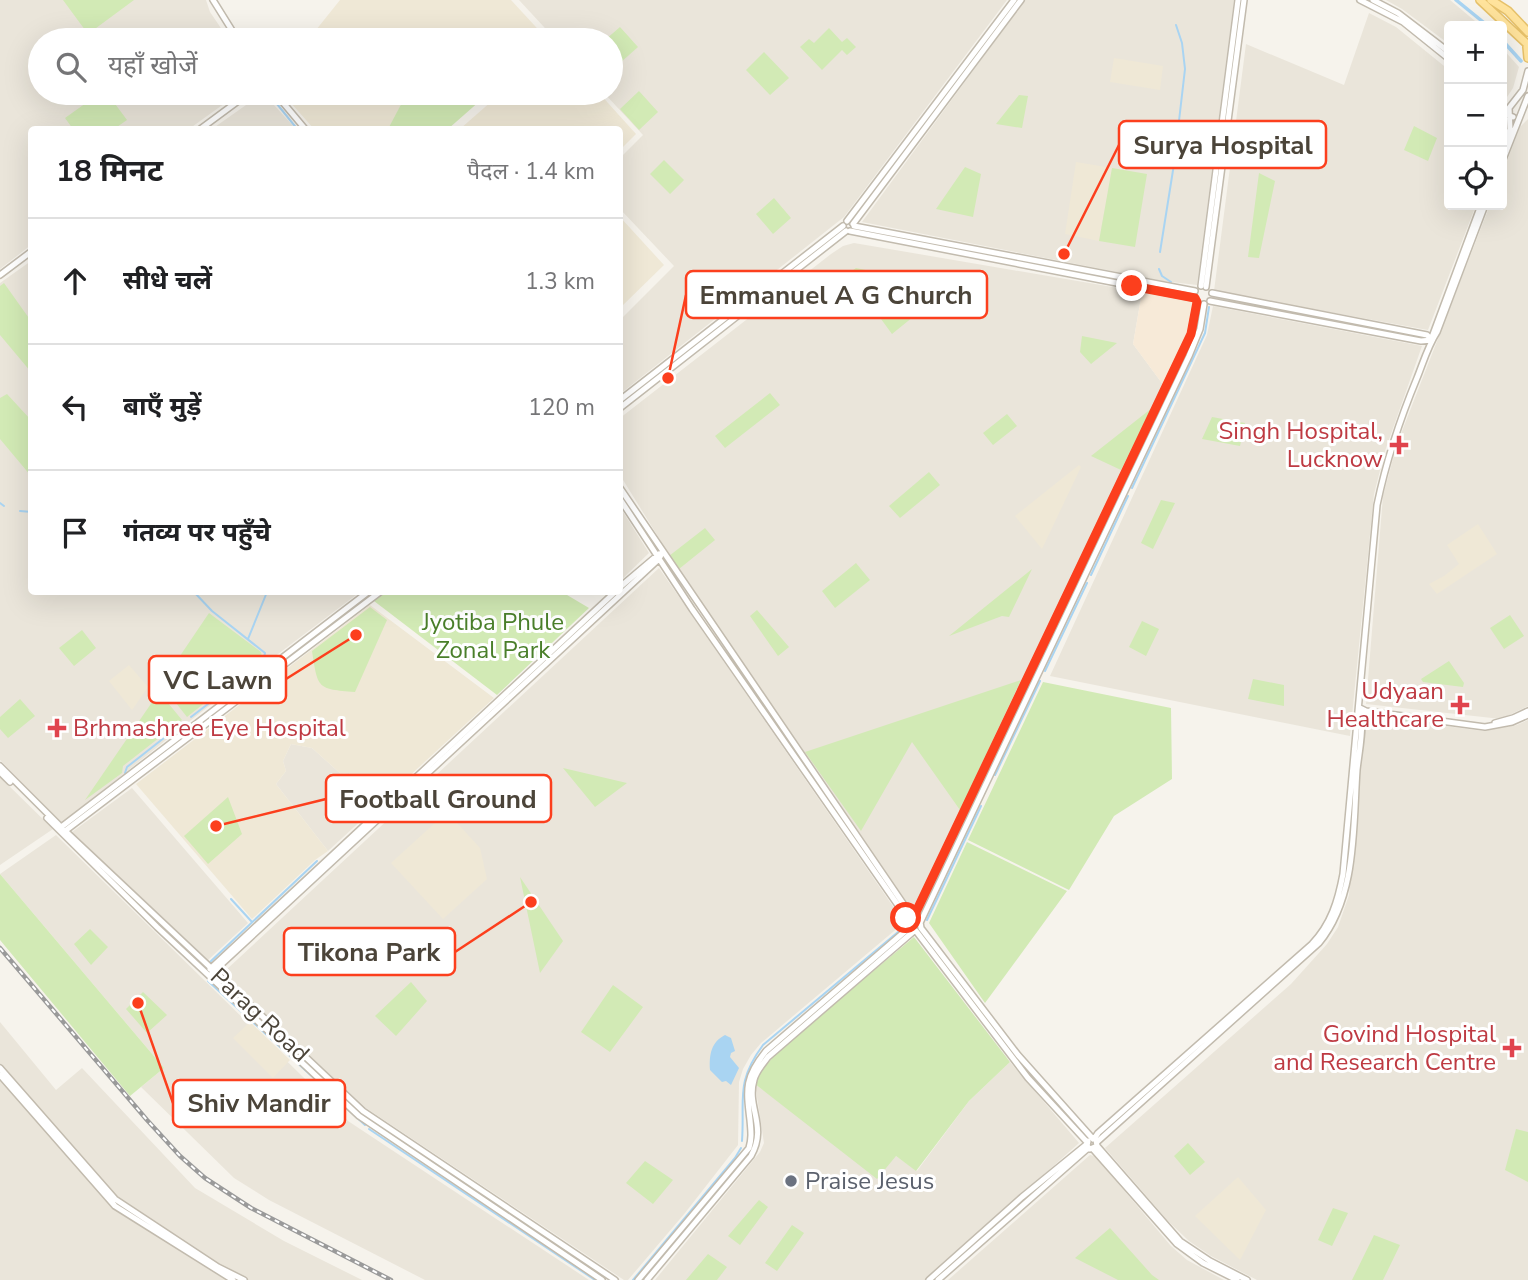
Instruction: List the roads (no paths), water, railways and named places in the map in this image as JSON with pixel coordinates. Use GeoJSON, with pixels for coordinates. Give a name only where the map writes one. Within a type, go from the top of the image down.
{"type":"FeatureCollection","features":[{"type":"Feature","properties":{"kind":"main road"},"geometry":{"type":"LineString","coordinates":[[1480,0],[1527,42]]}},
{"type":"Feature","properties":{"kind":"main road"},"geometry":{"type":"LineString","coordinates":[[1491,0],[1508,12],[1527,42],[1528,58]]}},
{"type":"Feature","properties":{"kind":"street"},"geometry":{"type":"LineString","coordinates":[[213,0],[230,28]]}},
{"type":"Feature","properties":{"kind":"street"},"geometry":{"type":"LineString","coordinates":[[623,399],[849,227],[1014,0]]}},
{"type":"Feature","properties":{"kind":"street"},"geometry":{"type":"LineString","coordinates":[[623,406],[849,227],[1021,0]]}},
{"type":"Feature","properties":{"kind":"street"},"geometry":{"type":"LineString","coordinates":[[1204,286],[1238,0]]}},
{"type":"Feature","properties":{"kind":"street"},"geometry":{"type":"LineString","coordinates":[[647,1280],[751,1157],[758,1142],[759,1131],[754,1080],[768,1056],[915,926],[916,912],[1191,334],[1204,286],[1244,0]]}},
{"type":"Feature","properties":{"kind":"street"},"geometry":{"type":"LineString","coordinates":[[1360,0],[1403,22],[1444,55]]}},
{"type":"Feature","properties":{"kind":"street"},"geometry":{"type":"LineString","coordinates":[[1373,0],[1398,13],[1444,48]]}},
{"type":"Feature","properties":{"kind":"street"},"geometry":{"type":"LineString","coordinates":[[1503,147],[1510,129],[1511,103],[1523,90],[1528,71]]}},
{"type":"Feature","properties":{"kind":"street"},"geometry":{"type":"LineString","coordinates":[[1507,149],[1528,96]]}},
{"type":"Feature","properties":{"kind":"street"},"geometry":{"type":"LineString","coordinates":[[1507,103],[1511,103]]}},
{"type":"Feature","properties":{"kind":"street"},"geometry":{"type":"LineString","coordinates":[[205,126],[235,105]]}},
{"type":"Feature","properties":{"kind":"street"},"geometry":{"type":"LineString","coordinates":[[209,126],[236,105]]}},
{"type":"Feature","properties":{"kind":"street"},"geometry":{"type":"LineString","coordinates":[[285,105],[303,126]]}},
{"type":"Feature","properties":{"kind":"street"},"geometry":{"type":"LineString","coordinates":[[1507,116],[1515,117],[1521,112]]}},
{"type":"Feature","properties":{"kind":"street"},"geometry":{"type":"LineString","coordinates":[[938,1280],[1319,943],[1335,920],[1344,894],[1354,816],[1377,505],[1394,440],[1481,210]]}},
{"type":"Feature","properties":{"kind":"street"},"geometry":{"type":"LineString","coordinates":[[849,227],[1200,299],[1413,340],[1432,340]]}},
{"type":"Feature","properties":{"kind":"street"},"geometry":{"type":"LineString","coordinates":[[0,277],[28,256]]}},
{"type":"Feature","properties":{"kind":"street"},"geometry":{"type":"LineString","coordinates":[[1204,286],[1212,293],[1427,335],[1432,340]]}},
{"type":"Feature","properties":{"kind":"street"},"geometry":{"type":"LineString","coordinates":[[1200,299],[1212,293]]}},
{"type":"Feature","properties":{"kind":"street"},"geometry":{"type":"LineString","coordinates":[[623,493],[659,556]]}},
{"type":"Feature","properties":{"kind":"street"},"geometry":{"type":"LineString","coordinates":[[623,503],[915,926],[1028,1078],[1180,1241],[1196,1255],[1237,1280]]}},
{"type":"Feature","properties":{"kind":"street"},"geometry":{"type":"LineString","coordinates":[[624,586],[659,556]]}},
{"type":"Feature","properties":{"kind":"street"},"geometry":{"type":"LineString","coordinates":[[62,830],[368,595]]}},
{"type":"Feature","properties":{"kind":"street"},"geometry":{"type":"LineString","coordinates":[[211,972],[612,595]]}},
{"type":"Feature","properties":{"kind":"street"},"geometry":{"type":"LineString","coordinates":[[211,972],[614,595]]}},
{"type":"Feature","properties":{"kind":"street"},"geometry":{"type":"LineString","coordinates":[[1360,708],[1482,723],[1528,713]]}},
{"type":"Feature","properties":{"kind":"street","name":"Parag Road"},"geometry":{"type":"LineString","coordinates":[[0,766],[62,830]]}},
{"type":"Feature","properties":{"kind":"street","name":"Parag Road"},"geometry":{"type":"LineString","coordinates":[[0,772],[359,1116],[602,1280]]}},
{"type":"Feature","properties":{"kind":"street"},"geometry":{"type":"LineString","coordinates":[[638,1280],[749,1148],[752,1139],[746,1089],[755,1065],[766,1051],[915,926]]}},
{"type":"Feature","properties":{"kind":"street","name":"Parag Road"},"geometry":{"type":"LineString","coordinates":[[211,972],[373,1119],[615,1280]]}},
{"type":"Feature","properties":{"kind":"street"},"geometry":{"type":"LineString","coordinates":[[0,1068],[115,1206],[233,1280]]}},
{"type":"Feature","properties":{"kind":"street"},"geometry":{"type":"LineString","coordinates":[[0,1074],[115,1199],[218,1267],[244,1280]]}},
{"type":"Feature","properties":{"kind":"street"},"geometry":{"type":"LineString","coordinates":[[929,1280],[1022,1198],[1092,1144]]}},
{"type":"Feature","properties":{"kind":"street"},"geometry":{"type":"LineString","coordinates":[[1196,1255],[1247,1280]]}},
{"type":"Feature","properties":{"kind":"water"},"geometry":{"type":"Polygon","coordinates":[[[725,1035],[731,1038],[735,1051],[730,1057],[739,1068],[731,1085],[726,1081],[722,1082],[710,1070],[712,1050],[717,1041],[725,1035]]]}},
{"type":"Feature","properties":{"kind":"waterway"},"geometry":{"type":"LineString","coordinates":[[1456,0],[1482,21]]}},
{"type":"Feature","properties":{"kind":"waterway"},"geometry":{"type":"LineString","coordinates":[[1160,252],[1185,69],[1182,43],[1176,25]]}},
{"type":"Feature","properties":{"kind":"waterway"},"geometry":{"type":"LineString","coordinates":[[1507,46],[1521,61]]}},
{"type":"Feature","properties":{"kind":"waterway"},"geometry":{"type":"LineString","coordinates":[[278,105],[295,126]]}},
{"type":"Feature","properties":{"kind":"waterway"},"geometry":{"type":"LineString","coordinates":[[1159,269],[1162,276],[1171,282]]}},
{"type":"Feature","properties":{"kind":"waterway"},"geometry":{"type":"LineString","coordinates":[[1132,488],[1205,333],[1209,307]]}},
{"type":"Feature","properties":{"kind":"waterway"},"geometry":{"type":"LineString","coordinates":[[1091,575],[1128,496]]}},
{"type":"Feature","properties":{"kind":"waterway"},"geometry":{"type":"LineString","coordinates":[[0,503],[4,506]]}},
{"type":"Feature","properties":{"kind":"waterway"},"geometry":{"type":"LineString","coordinates":[[20,511],[28,512]]}},
{"type":"Feature","properties":{"kind":"waterway"},"geometry":{"type":"LineString","coordinates":[[1045,671],[1087,583]]}},
{"type":"Feature","properties":{"kind":"waterway"},"geometry":{"type":"LineString","coordinates":[[191,717],[263,662],[265,653],[212,611],[197,595]]}},
{"type":"Feature","properties":{"kind":"waterway"},"geometry":{"type":"LineString","coordinates":[[248,639],[266,595]]}},
{"type":"Feature","properties":{"kind":"waterway"},"geometry":{"type":"LineString","coordinates":[[995,775],[1040,681]]}},
{"type":"Feature","properties":{"kind":"waterway"},"geometry":{"type":"LineString","coordinates":[[125,773],[127,767],[183,723]]}},
{"type":"Feature","properties":{"kind":"waterway"},"geometry":{"type":"LineString","coordinates":[[927,920],[981,806]]}},
{"type":"Feature","properties":{"kind":"waterway"},"geometry":{"type":"LineString","coordinates":[[209,963],[317,861]]}},
{"type":"Feature","properties":{"kind":"waterway"},"geometry":{"type":"LineString","coordinates":[[231,899],[252,922]]}},
{"type":"Feature","properties":{"kind":"waterway"},"geometry":{"type":"LineString","coordinates":[[742,1141],[745,1081],[748,1070],[763,1045],[904,927]]}},
{"type":"Feature","properties":{"kind":"waterway"},"geometry":{"type":"LineString","coordinates":[[208,981],[365,1125]]}},
{"type":"Feature","properties":{"kind":"waterway"},"geometry":{"type":"LineString","coordinates":[[369,1129],[595,1280]]}},
{"type":"Feature","properties":{"kind":"waterway"},"geometry":{"type":"LineString","coordinates":[[633,1280],[741,1148]]}},
{"type":"Feature","properties":{"kind":"railway"},"geometry":{"type":"LineString","coordinates":[[0,948],[147,1120],[180,1156],[205,1178],[251,1208],[391,1280]]}},
{"type":"Feature","properties":{"kind":"place","name":"Surya Hospital"},"geometry":{"type":"Point","coordinates":[1064,254]}},
{"type":"Feature","properties":{"kind":"place","name":"Emmanuel A G Church"},"geometry":{"type":"Point","coordinates":[668,378]}},
{"type":"Feature","properties":{"kind":"place","name":"Singh Hospital, Lucknow"},"geometry":{"type":"Point","coordinates":[1399,445]}},
{"type":"Feature","properties":{"kind":"place","name":"VC Lawn"},"geometry":{"type":"Point","coordinates":[356,635]}},
{"type":"Feature","properties":{"kind":"place","name":"Udyaan Healthcare"},"geometry":{"type":"Point","coordinates":[1460,705]}},
{"type":"Feature","properties":{"kind":"place","name":"Brhmashree Eye Hospital"},"geometry":{"type":"Point","coordinates":[57,728]}},
{"type":"Feature","properties":{"kind":"place","name":"Football Ground"},"geometry":{"type":"Point","coordinates":[216,826]}},
{"type":"Feature","properties":{"kind":"place","name":"Tikona Park"},"geometry":{"type":"Point","coordinates":[531,902]}},
{"type":"Feature","properties":{"kind":"place","name":"Shiv Mandir"},"geometry":{"type":"Point","coordinates":[138,1003]}},
{"type":"Feature","properties":{"kind":"place","name":"Govind Hospital and Research Centre"},"geometry":{"type":"Point","coordinates":[1512,1048]}},
{"type":"Feature","properties":{"kind":"place","name":"Praise Jesus"},"geometry":{"type":"Point","coordinates":[791,1181]}},
{"type":"Feature","properties":{"kind":"park label","name":"Jyotiba Phule Zonal Park"},"geometry":{"type":"Point","coordinates":[493,636]}}]}
